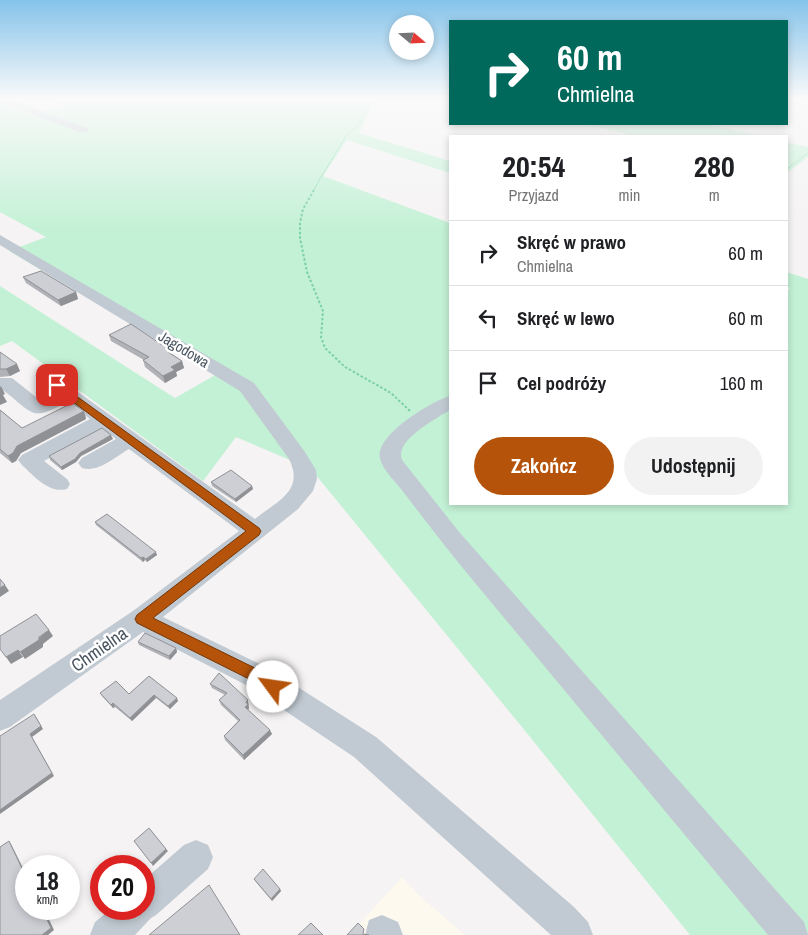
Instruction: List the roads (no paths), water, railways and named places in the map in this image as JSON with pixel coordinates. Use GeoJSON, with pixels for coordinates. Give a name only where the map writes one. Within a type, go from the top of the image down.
{"type":"FeatureCollection","features":[{"type":"Feature","properties":{"kind":"street","name":"Jagodowa"},"geometry":{"type":"LineString","coordinates":[[0,239],[247,388],[293,450],[305,470],[306,479],[302,491],[290,504]]}},
{"type":"Feature","properties":{"kind":"street"},"geometry":{"type":"LineString","coordinates":[[44,376],[255,531]]}},
{"type":"Feature","properties":{"kind":"street"},"geometry":{"type":"LineString","coordinates":[[0,385],[5,382],[40,409],[69,394]]}},
{"type":"Feature","properties":{"kind":"street"},"geometry":{"type":"LineString","coordinates":[[449,403],[416,422],[396,441],[391,449],[390,458],[452,539],[791,935]]}},
{"type":"Feature","properties":{"kind":"street"},"geometry":{"type":"LineString","coordinates":[[58,484],[29,460],[104,420]]}},
{"type":"Feature","properties":{"kind":"street"},"geometry":{"type":"LineString","coordinates":[[90,463],[131,439]]}},
{"type":"Feature","properties":{"kind":"street","name":"Chmielna"},"geometry":{"type":"LineString","coordinates":[[0,717],[142,619],[290,504]]}},
{"type":"Feature","properties":{"kind":"street"},"geometry":{"type":"LineString","coordinates":[[142,619],[258,677],[365,747],[561,920],[574,935]]}},
{"type":"Feature","properties":{"kind":"street"},"geometry":{"type":"LineString","coordinates":[[155,893],[196,857]]}},
{"type":"Feature","properties":{"kind":"street"},"geometry":{"type":"LineString","coordinates":[[108,935],[125,920]]}}]}
